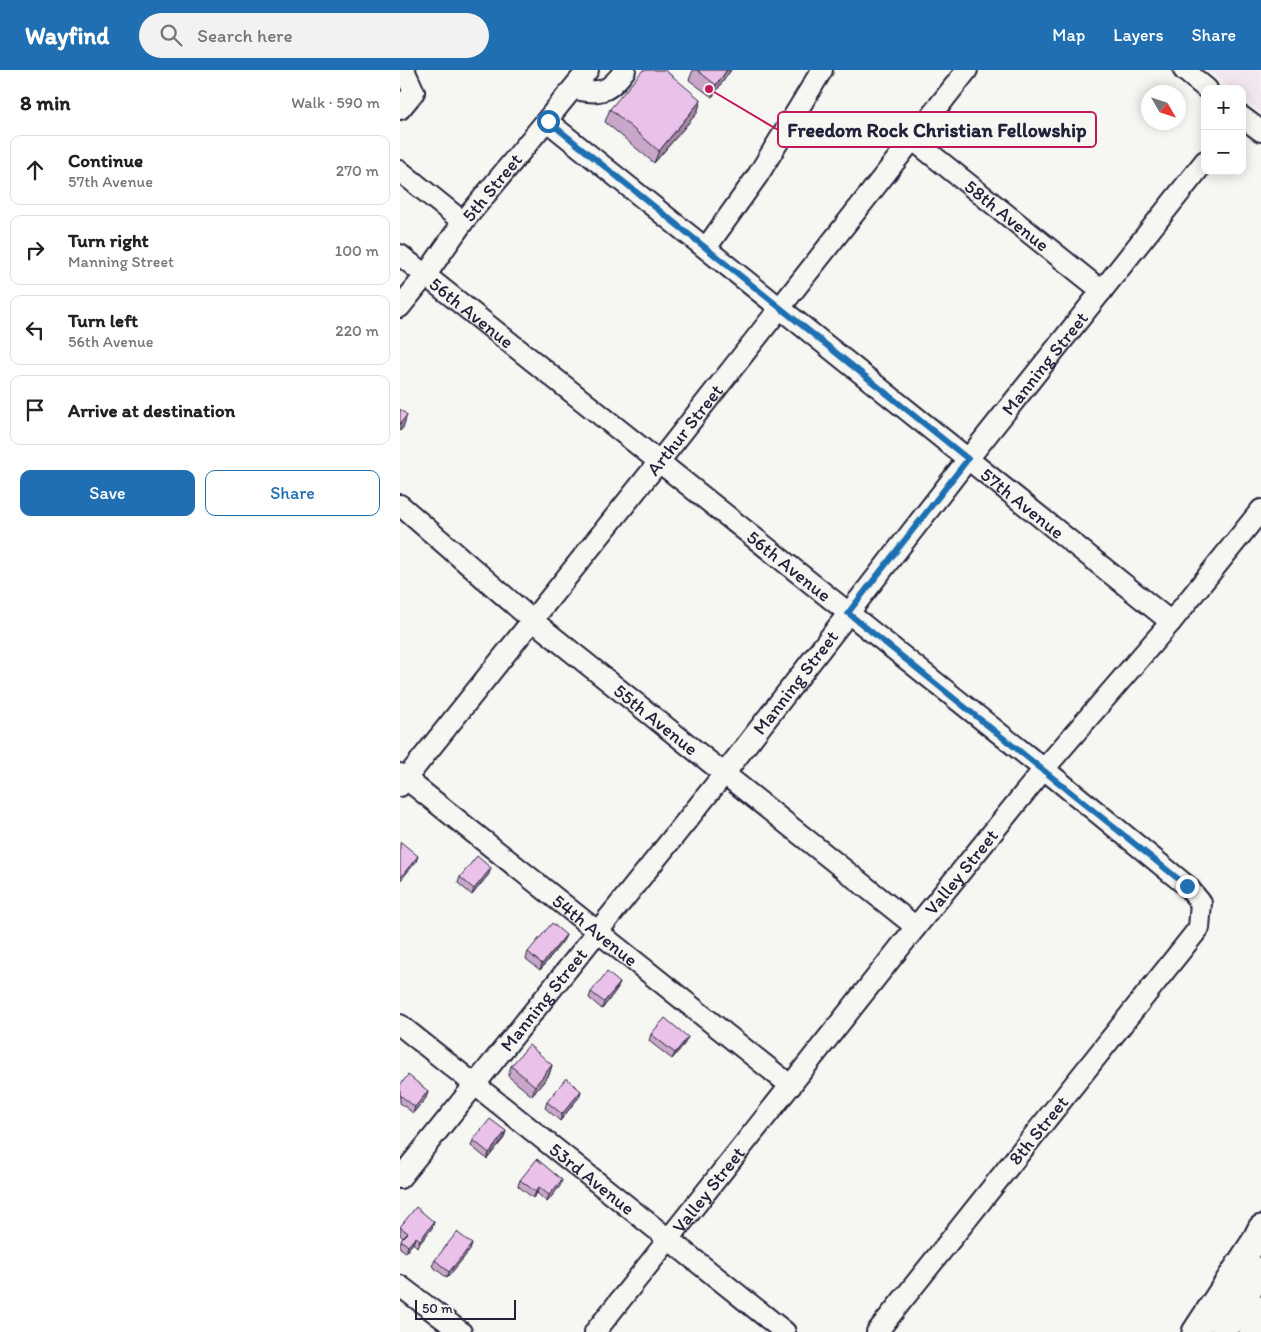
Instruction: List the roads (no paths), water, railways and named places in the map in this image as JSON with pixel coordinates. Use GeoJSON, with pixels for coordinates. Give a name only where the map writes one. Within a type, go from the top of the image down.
{"type":"FeatureCollection","features":[{"type":"Feature","properties":{"kind":"main road"},"geometry":{"type":"LineString","coordinates":[[1195,1332],[1254,1242],[1261,1228]]}},
{"type":"Feature","properties":{"kind":"main road"},"geometry":{"type":"LineString","coordinates":[[1252,1332],[1251,1306],[1261,1270]]}},
{"type":"Feature","properties":{"kind":"main road"},"geometry":{"type":"LineString","coordinates":[[1224,1332],[1251,1306]]}},
{"type":"Feature","properties":{"kind":"main road"},"geometry":{"type":"LineString","coordinates":[[1231,1332],[1251,1306]]}},
{"type":"Feature","properties":{"kind":"street"},"geometry":{"type":"LineString","coordinates":[[400,109],[414,92],[404,70]]}},
{"type":"Feature","properties":{"kind":"street","name":"5th Street"},"geometry":{"type":"LineString","coordinates":[[400,307],[425,276],[463,222],[588,70]]}},
{"type":"Feature","properties":{"kind":"street"},"geometry":{"type":"LineString","coordinates":[[574,89],[592,92],[605,90],[625,70]]}},
{"type":"Feature","properties":{"kind":"street"},"geometry":{"type":"LineString","coordinates":[[706,248],[758,175],[822,70]]}},
{"type":"Feature","properties":{"kind":"street","name":"Arthur Street"},"geometry":{"type":"LineString","coordinates":[[402,780],[658,463],[967,70]]}},
{"type":"Feature","properties":{"kind":"street"},"geometry":{"type":"LineString","coordinates":[[1184,70],[1202,85]]}},
{"type":"Feature","properties":{"kind":"street"},"geometry":{"type":"LineString","coordinates":[[1246,120],[1261,131]]}},
{"type":"Feature","properties":{"kind":"street","name":"57th Avenue"},"geometry":{"type":"LineString","coordinates":[[548,121],[1171,622]]}},
{"type":"Feature","properties":{"kind":"street","name":"58th Avenue"},"geometry":{"type":"LineString","coordinates":[[912,139],[1102,291]]}},
{"type":"Feature","properties":{"kind":"street","name":"Manning Street"},"geometry":{"type":"LineString","coordinates":[[400,1178],[724,774],[968,459],[1201,166]]}},
{"type":"Feature","properties":{"kind":"street"},"geometry":{"type":"LineString","coordinates":[[400,171],[463,222]]}},
{"type":"Feature","properties":{"kind":"street","name":"56th Avenue"},"geometry":{"type":"LineString","coordinates":[[400,256],[1187,886],[1201,903],[1199,928]]}},
{"type":"Feature","properties":{"kind":"street","name":"55th Avenue"},"geometry":{"type":"LineString","coordinates":[[400,505],[532,620],[916,927]]}},
{"type":"Feature","properties":{"kind":"street","name":"Valley Street"},"geometry":{"type":"LineString","coordinates":[[595,1332],[916,927],[1044,770],[1171,622],[1261,510]]}},
{"type":"Feature","properties":{"kind":"street","name":"54th Avenue"},"geometry":{"type":"LineString","coordinates":[[402,780],[599,931],[791,1086]]}},
{"type":"Feature","properties":{"kind":"street","name":"8th Street"},"geometry":{"type":"LineString","coordinates":[[877,1332],[1199,928]]}},
{"type":"Feature","properties":{"kind":"street","name":"53rd Avenue"},"geometry":{"type":"LineString","coordinates":[[400,1025],[785,1332]]}},
{"type":"Feature","properties":{"kind":"street"},"geometry":{"type":"LineString","coordinates":[[400,1286],[461,1332]]}},
{"type":"Feature","properties":{"kind":"place","name":"Freedom Rock Christian Fellowship"},"geometry":{"type":"Point","coordinates":[709,89]}}]}
